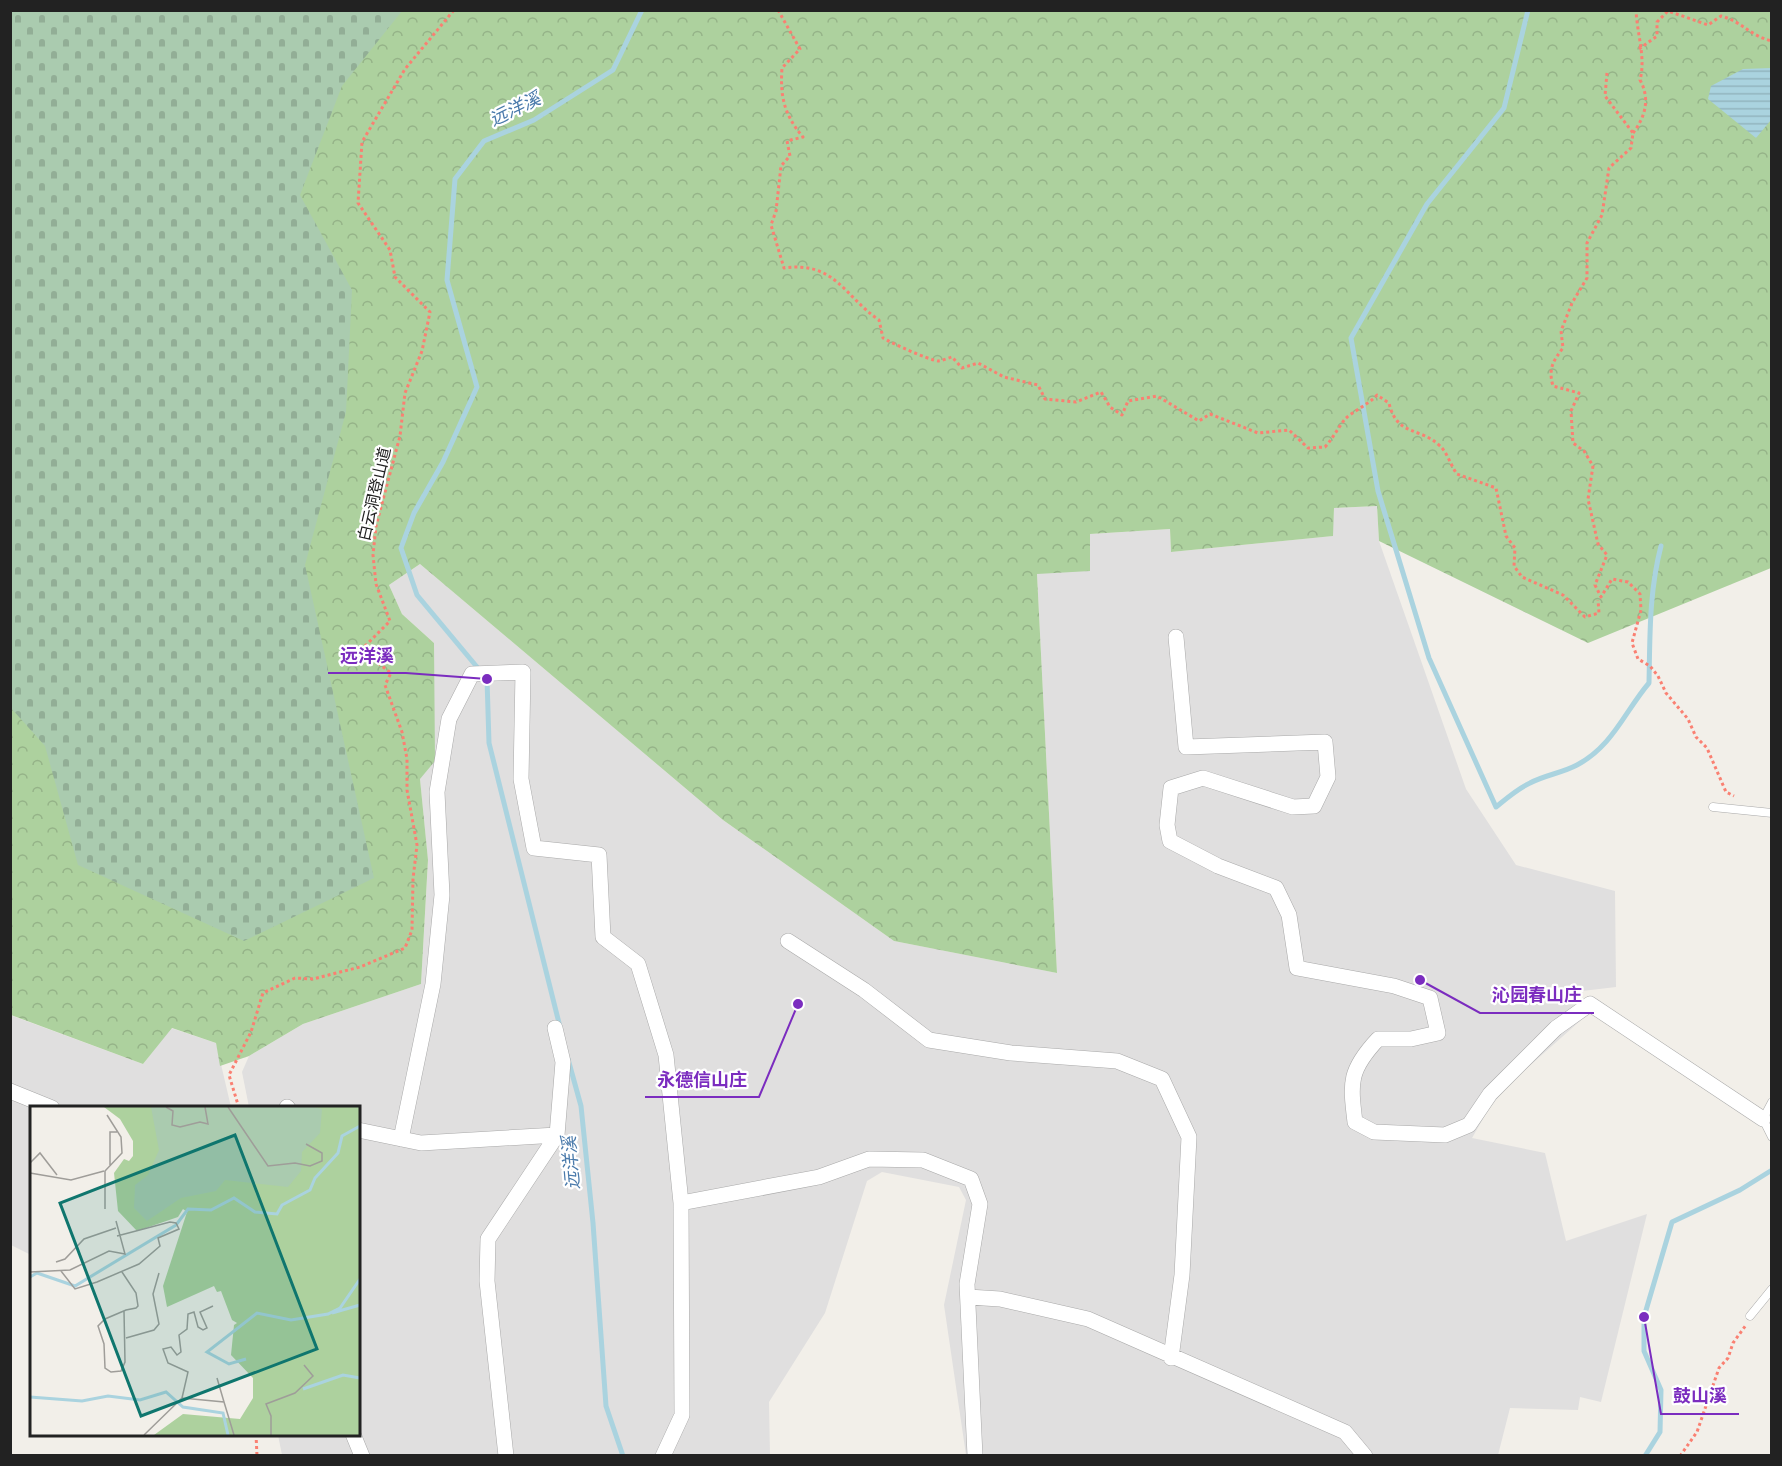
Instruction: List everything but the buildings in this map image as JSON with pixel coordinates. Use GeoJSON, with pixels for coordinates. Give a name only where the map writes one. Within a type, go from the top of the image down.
{"type":"FeatureCollection","features":[{"type":"Feature","properties":{"kind":"street"},"geometry":{"type":"LineString","coordinates":[[1176,637],[1186,747],[1325,742],[1328,777],[1314,806],[1293,807],[1203,778],[1172,788],[1167,825],[1170,841],[1218,866],[1276,888],[1289,915],[1297,968],[1394,986],[1430,998],[1438,1033],[1411,1039],[1378,1039],[1360,1059],[1350,1088],[1355,1122],[1374,1132],[1445,1135],[1469,1125],[1490,1094],[1534,1049],[1556,1028],[1590,1004],[1717,1086],[1763,1119]]}},
{"type":"Feature","properties":{"kind":"street"},"geometry":{"type":"LineString","coordinates":[[401,1139],[433,984],[442,895],[437,792],[449,719],[472,674],[523,672],[521,779],[534,848],[599,855],[603,937],[638,964],[666,1055],[681,1203],[682,1415],[663,1455]]}},
{"type":"Feature","properties":{"kind":"street"},"geometry":{"type":"LineString","coordinates":[[788,941],[864,990],[929,1040],[1011,1053],[1117,1061],[1162,1079],[1189,1137],[1182,1275],[1171,1358]]}},
{"type":"Feature","properties":{"kind":"street"},"geometry":{"type":"LineString","coordinates":[[506,1455],[487,1281],[488,1239],[557,1136],[563,1062],[555,1028]]}},
{"type":"Feature","properties":{"kind":"street"},"geometry":{"type":"LineString","coordinates":[[10,1091],[49,1106]]}},
{"type":"Feature","properties":{"kind":"street"},"geometry":{"type":"LineString","coordinates":[[360,1130],[421,1143],[557,1136]]}},
{"type":"Feature","properties":{"kind":"street"},"geometry":{"type":"LineString","coordinates":[[681,1203],[819,1177],[869,1159],[923,1160],[971,1179],[980,1204],[967,1284],[975,1455]]}},
{"type":"Feature","properties":{"kind":"street"},"geometry":{"type":"LineString","coordinates":[[968,1297],[1000,1299],[1088,1319],[1171,1358],[1345,1432],[1365,1455]]}},
{"type":"Feature","properties":{"kind":"street"},"geometry":{"type":"LineString","coordinates":[[354,1436],[362,1455]]}},
{"type":"Feature","properties":{"kind":"lane"},"geometry":{"type":"LineString","coordinates":[[1713,807],[1772,813]]}},
{"type":"Feature","properties":{"kind":"lane"},"geometry":{"type":"LineString","coordinates":[[1772,1102],[1763,1119],[1772,1137]]}},
{"type":"Feature","properties":{"kind":"lane"},"geometry":{"type":"LineString","coordinates":[[1750,1316],[1772,1289]]}},
{"type":"Feature","properties":{"kind":"path","name":"白云洞登山道"},"geometry":{"type":"LineString","coordinates":[[239,1106],[230,1075],[251,1032],[263,993],[295,978],[313,980],[369,963],[405,948],[412,930],[413,879],[417,845],[407,790],[402,732],[385,685],[391,673],[361,650],[390,621],[376,584],[373,555],[376,526],[400,436],[405,393],[422,351],[430,312],[396,278],[390,250],[358,203],[362,142],[405,69],[454,10]]}},
{"type":"Feature","properties":{"kind":"path"},"geometry":{"type":"LineString","coordinates":[[778,10],[800,49],[782,68],[781,98],[787,113],[803,137],[787,141],[790,156],[781,166],[776,211],[771,225],[784,268],[813,267],[844,286],[866,311],[879,320],[883,338],[895,346],[938,361],[952,357],[962,368],[978,363],[1004,376],[1038,385],[1045,399],[1076,402],[1101,392],[1110,407],[1122,415],[1128,401],[1157,396],[1199,422],[1210,414],[1258,433],[1289,430],[1308,448],[1325,447],[1336,435],[1346,418],[1367,406],[1377,395],[1389,403],[1392,417],[1401,427],[1442,447],[1457,474],[1496,488],[1506,536],[1515,548],[1514,566],[1522,577],[1563,595],[1585,617],[1599,613],[1598,600]]}},
{"type":"Feature","properties":{"kind":"path"},"geometry":{"type":"LineString","coordinates":[[1636,10],[1639,49],[1645,62],[1640,80],[1647,93],[1645,110],[1633,133],[1631,148],[1609,168],[1602,215],[1587,243],[1587,278],[1572,303],[1561,331],[1563,348],[1553,361],[1549,373],[1553,386],[1579,393],[1571,411],[1573,443],[1584,451],[1593,466],[1588,499],[1598,544],[1607,555],[1595,585],[1601,597],[1612,579],[1628,582],[1640,594],[1641,610],[1632,643],[1638,659],[1650,666],[1666,693],[1688,718],[1696,737],[1707,748],[1726,792],[1739,799],[1745,811]]}},
{"type":"Feature","properties":{"kind":"path"},"geometry":{"type":"LineString","coordinates":[[1639,49],[1657,36],[1657,22],[1668,11],[1708,25],[1721,16],[1737,20],[1759,38],[1772,41]]}},
{"type":"Feature","properties":{"kind":"path"},"geometry":{"type":"LineString","coordinates":[[1607,73],[1605,96],[1633,133]]}},
{"type":"Feature","properties":{"kind":"path"},"geometry":{"type":"LineString","coordinates":[[1680,1455],[1697,1432],[1719,1368],[1728,1358],[1733,1343],[1744,1330],[1750,1316]]}},
{"type":"Feature","properties":{"kind":"path"},"geometry":{"type":"LineString","coordinates":[[256,1436],[257,1455]]}},
{"type":"Feature","properties":{"kind":"shaded area"},"geometry":{"type":"Polygon","coordinates":[[[1377,506],[1379,541],[1466,789],[1516,865],[1615,891],[1616,987],[1582,991],[1580,1021],[1507,1086],[1488,1110],[1472,1138],[1545,1153],[1566,1241],[1647,1214],[1601,1402],[1580,1397],[1578,1410],[1510,1408],[1498,1455],[966,1455],[944,1305],[966,1200],[959,1187],[882,1172],[867,1181],[825,1313],[769,1402],[770,1455],[282,1455],[278,1436],[360,1436],[360,1106],[249,1106],[242,1072],[249,1056],[303,1024],[421,984],[428,861],[420,779],[434,643],[402,614],[389,585],[420,564],[723,820],[894,941],[1057,973],[1037,574],[1090,534],[1170,529],[1171,552],[1332,536],[1334,508],[1377,506]]]}},
{"type":"Feature","properties":{"kind":"shaded area"},"geometry":{"type":"Polygon","coordinates":[[[10,1015],[143,1064],[171,1028],[216,1043],[231,1106],[30,1106],[30,1254],[11,1245],[10,1015]]]}},
{"type":"Feature","properties":{"kind":"green space"},"geometry":{"type":"Polygon","coordinates":[[[10,11],[1771,11],[1771,568],[1588,643],[1379,541],[1377,506],[1334,508],[1333,536],[1171,552],[1170,529],[1090,534],[1090,571],[1037,574],[1057,973],[894,941],[723,820],[420,564],[389,585],[402,614],[434,643],[435,761],[420,779],[428,860],[421,984],[303,1024],[249,1056],[220,1066],[216,1043],[172,1028],[143,1064],[11,1015],[10,11]]]}},
{"type":"Feature","properties":{"kind":"green space"},"geometry":{"type":"Polygon","coordinates":[[[10,11],[402,11],[342,86],[300,195],[352,290],[346,412],[305,565],[374,878],[244,941],[78,865],[45,746],[11,708],[10,11]]]}},
{"type":"Feature","properties":{"kind":"water"},"geometry":{"type":"Polygon","coordinates":[[[1771,68],[1771,120],[1756,138],[1708,99],[1711,86],[1743,69],[1771,68]]]}},
{"type":"Feature","properties":{"kind":"waterway","name":"远洋溪"},"geometry":{"type":"LineString","coordinates":[[560,1027],[489,743],[487,679],[417,595],[401,548],[414,513],[443,462],[477,387],[447,280],[455,179],[484,141],[534,120],[613,70],[642,10]]}},
{"type":"Feature","properties":{"kind":"waterway"},"geometry":{"type":"LineString","coordinates":[[1528,10],[1504,108],[1427,204],[1351,338],[1378,491],[1429,658],[1496,807],[1525,785],[1571,768],[1589,757],[1618,727],[1649,683],[1652,597],[1661,546]]}},
{"type":"Feature","properties":{"kind":"waterway","name":"远洋溪"},"geometry":{"type":"LineString","coordinates":[[568,1059],[581,1106],[593,1223],[606,1406],[623,1456]]}},
{"type":"Feature","properties":{"kind":"waterway"},"geometry":{"type":"LineString","coordinates":[[1645,1456],[1660,1432],[1661,1390],[1644,1351],[1644,1317],[1672,1222],[1740,1190],[1772,1170]]}},
{"type":"Feature","properties":{"kind":"place","name":"远洋溪"},"geometry":{"type":"Point","coordinates":[487,679]}},
{"type":"Feature","properties":{"kind":"place","name":"沁园春山庄"},"geometry":{"type":"Point","coordinates":[1420,980]}},
{"type":"Feature","properties":{"kind":"place","name":"永德信山庄"},"geometry":{"type":"Point","coordinates":[798,1004]}},
{"type":"Feature","properties":{"kind":"place","name":"鼓山溪"},"geometry":{"type":"Point","coordinates":[1644,1317]}}]}
